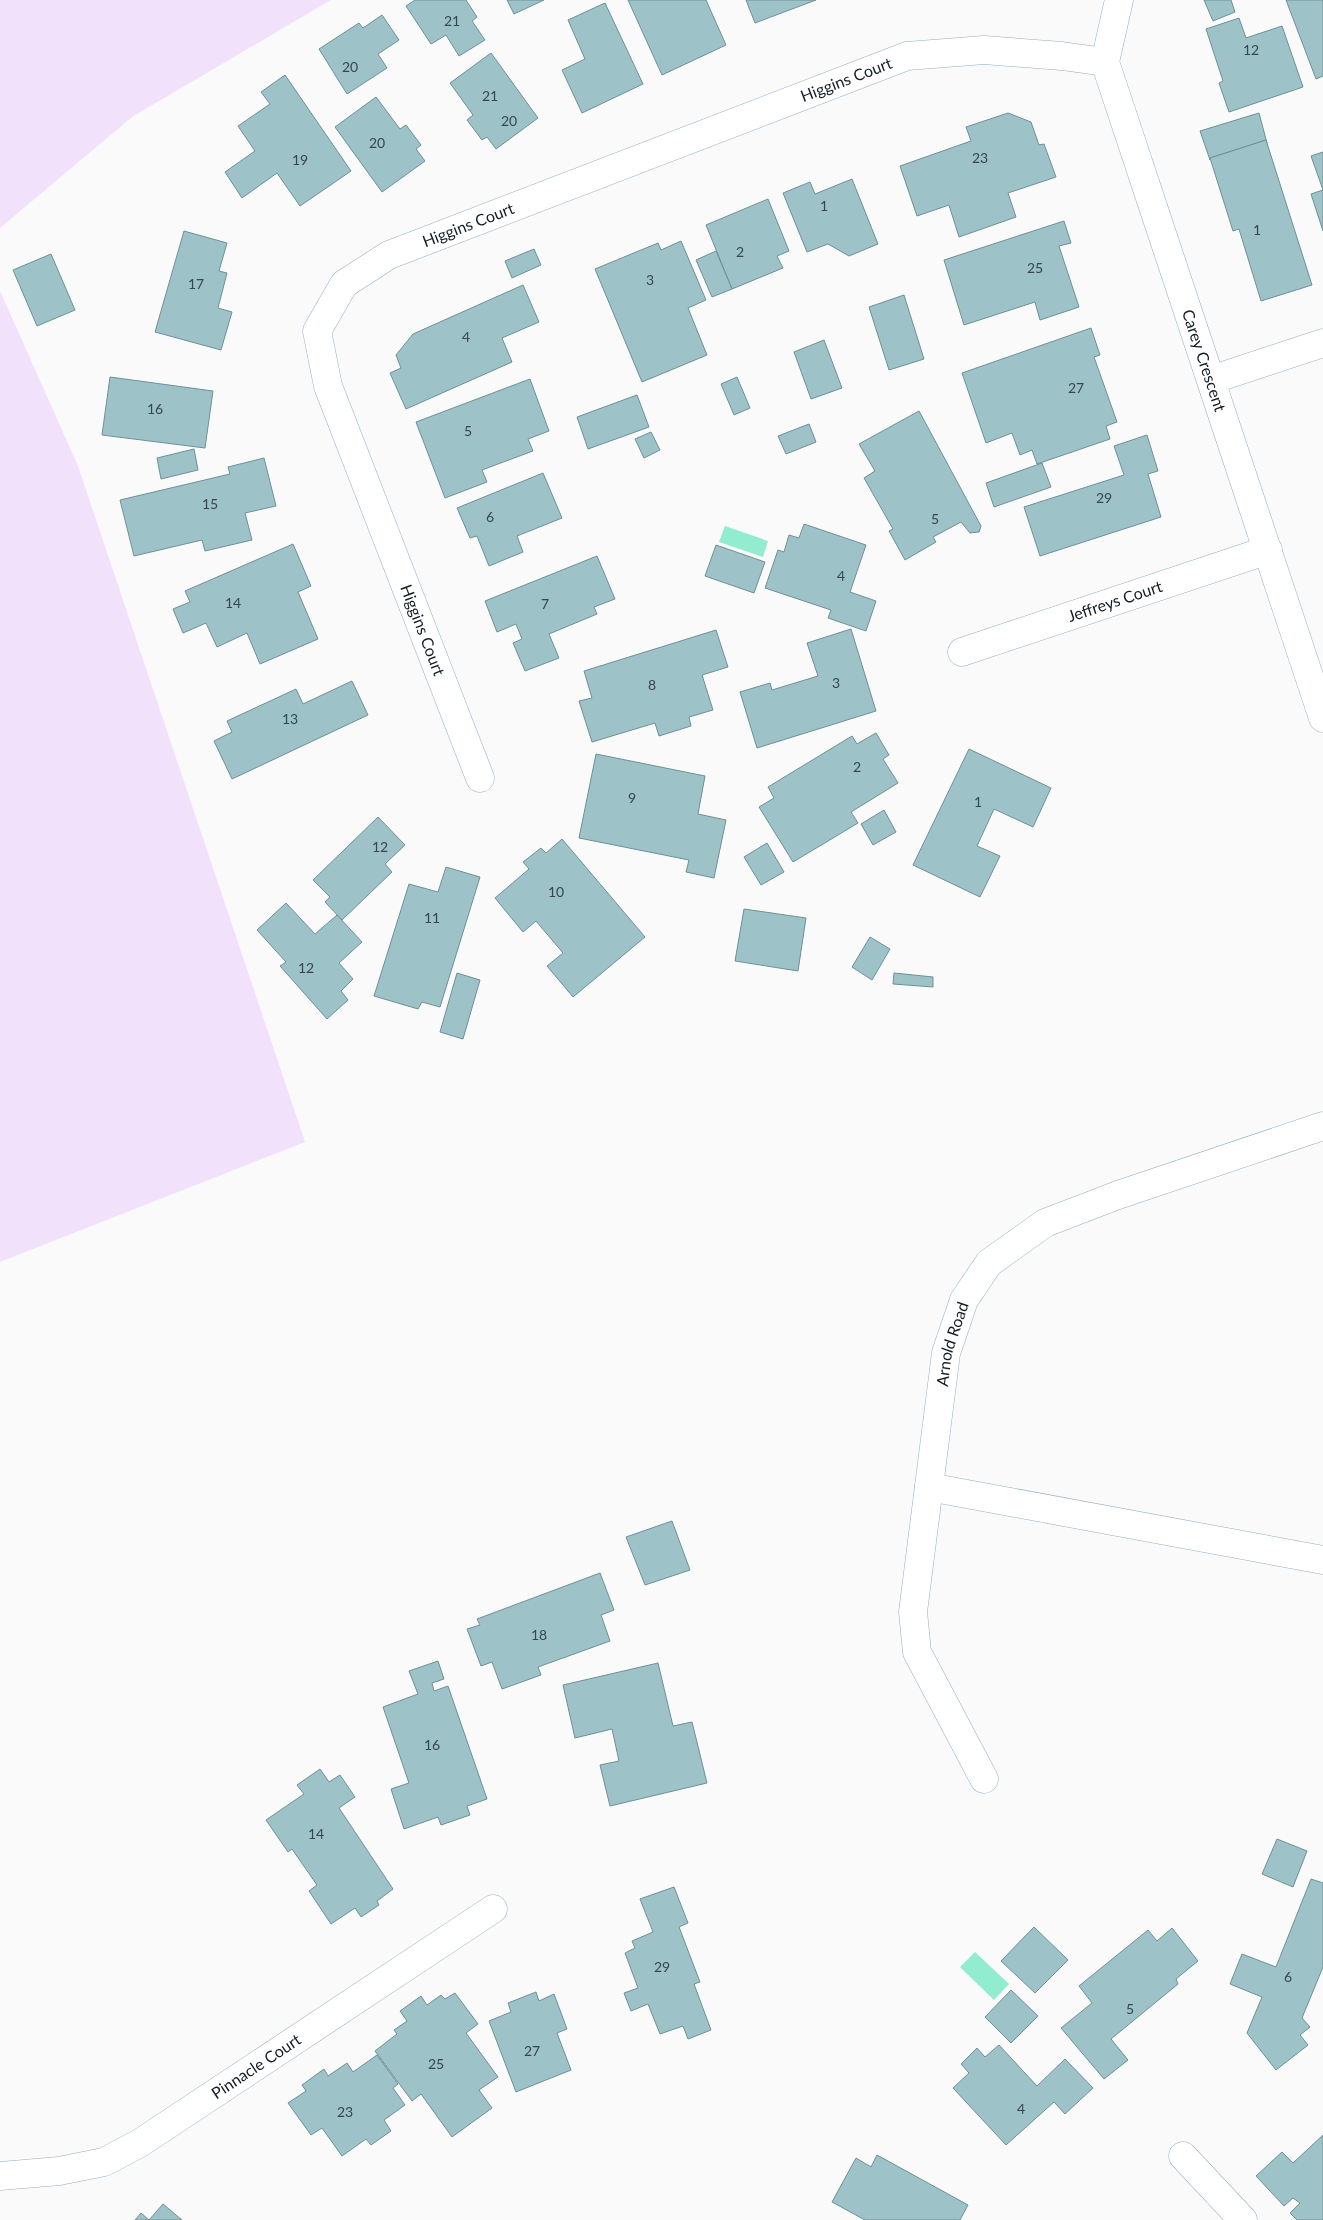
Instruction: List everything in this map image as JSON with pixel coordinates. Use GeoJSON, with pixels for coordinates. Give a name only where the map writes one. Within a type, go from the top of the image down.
{"type":"FeatureCollection","features":[{"type":"Feature","properties":{"kind":"street"},"geometry":{"type":"LineString","coordinates":[[1105,62],[1119,0]]}},
{"type":"Feature","properties":{"kind":"street","name":"Higgins Court"},"geometry":{"type":"LineString","coordinates":[[480,778],[328,386],[317,331],[344,284],[389,256],[907,56],[984,50],[1062,56],[1105,62]]}},
{"type":"Feature","properties":{"kind":"street","name":"Carey Crescent"},"geometry":{"type":"LineString","coordinates":[[1105,62],[1323,718]]}},
{"type":"Feature","properties":{"kind":"street"},"geometry":{"type":"LineString","coordinates":[[1211,380],[1323,343]]}},
{"type":"Feature","properties":{"kind":"street","name":"Jeffreys Court"},"geometry":{"type":"LineString","coordinates":[[962,652],[1268,550]]}},
{"type":"Feature","properties":{"kind":"street","name":"Arnold Road"},"geometry":{"type":"LineString","coordinates":[[984,1779],[918,1652],[913,1612],[946,1353],[964,1300],[989,1263],[1045,1223],[1118,1195],[1323,1126]]}},
{"type":"Feature","properties":{"kind":"street"},"geometry":{"type":"LineString","coordinates":[[929,1487],[1323,1560]]}},
{"type":"Feature","properties":{"kind":"street","name":"Pinnacle Court"},"geometry":{"type":"LineString","coordinates":[[0,2176],[59,2171],[104,2162],[140,2143],[493,1908]]}},
{"type":"Feature","properties":{"kind":"street"},"geometry":{"type":"LineString","coordinates":[[1183,2156],[1243,2220]]}},
{"type":"Feature","properties":{"kind":"shaded area"},"geometry":{"type":"Polygon","coordinates":[[[0,0],[331,0],[132,117],[0,228],[0,0]]]}},
{"type":"Feature","properties":{"kind":"shaded area"},"geometry":{"type":"Polygon","coordinates":[[[0,291],[78,466],[305,1142],[0,1262],[0,291]]]}},
{"type":"Feature","properties":{"kind":"shaded area"},"geometry":{"type":"Polygon","coordinates":[[[725,526],[768,541],[763,557],[719,542],[725,526]]]}},
{"type":"Feature","properties":{"kind":"shaded area"},"geometry":{"type":"Polygon","coordinates":[[[975,1952],[1009,1984],[994,2000],[960,1967],[975,1952]]]}},
{"type":"Feature","properties":{"kind":"building"},"geometry":{"type":"Polygon","coordinates":[[[415,0],[466,0],[477,17],[472,21],[485,40],[459,56],[446,35],[431,44],[406,6],[415,0]]]}},
{"type":"Feature","properties":{"kind":"building"},"geometry":{"type":"Polygon","coordinates":[[[507,0],[544,0],[514,14],[507,0]]]}},
{"type":"Feature","properties":{"kind":"building"},"geometry":{"type":"Polygon","coordinates":[[[628,0],[706,0],[726,45],[662,75],[628,0]]]}},
{"type":"Feature","properties":{"kind":"building"},"geometry":{"type":"Polygon","coordinates":[[[746,0],[816,0],[755,23],[746,0]]]}},
{"type":"Feature","properties":{"kind":"building"},"geometry":{"type":"Polygon","coordinates":[[[1204,0],[1231,0],[1235,12],[1213,21],[1204,0]]]}},
{"type":"Feature","properties":{"kind":"building"},"geometry":{"type":"Polygon","coordinates":[[[1286,0],[1323,0],[1323,76],[1316,79],[1286,0]]]}},
{"type":"Feature","properties":{"kind":"building"},"geometry":{"type":"Polygon","coordinates":[[[605,3],[643,84],[582,113],[562,70],[585,59],[568,20],[605,3]]]}},
{"type":"Feature","properties":{"kind":"building"},"geometry":{"type":"Polygon","coordinates":[[[382,15],[399,40],[378,54],[387,68],[347,94],[319,49],[359,23],[363,28],[382,15]]]}},
{"type":"Feature","properties":{"kind":"building"},"geometry":{"type":"Polygon","coordinates":[[[1239,18],[1246,38],[1282,26],[1303,87],[1229,112],[1219,83],[1223,81],[1206,29],[1239,18]]]}},
{"type":"Feature","properties":{"kind":"building"},"geometry":{"type":"Polygon","coordinates":[[[491,53],[538,118],[496,149],[487,137],[482,140],[467,120],[473,115],[450,83],[491,53]]]}},
{"type":"Feature","properties":{"kind":"building"},"geometry":{"type":"Polygon","coordinates":[[[285,75],[351,171],[300,206],[277,173],[242,198],[225,172],[255,151],[238,126],[270,104],[261,92],[285,75]]]}},
{"type":"Feature","properties":{"kind":"building"},"geometry":{"type":"Polygon","coordinates":[[[376,97],[400,129],[406,125],[421,145],[416,149],[425,161],[382,192],[335,127],[376,97]]]}},
{"type":"Feature","properties":{"kind":"building"},"geometry":{"type":"Polygon","coordinates":[[[1008,113],[1031,122],[1039,145],[1044,144],[1056,177],[1008,193],[1016,217],[959,237],[949,205],[917,216],[900,166],[971,141],[966,127],[1008,113]]]}},
{"type":"Feature","properties":{"kind":"building"},"geometry":{"type":"Polygon","coordinates":[[[1259,113],[1267,143],[1266,140],[1210,158],[1210,160],[1200,131],[1259,113]]]}},
{"type":"Feature","properties":{"kind":"building"},"geometry":{"type":"Polygon","coordinates":[[[1266,140],[1312,285],[1261,301],[1239,229],[1233,231],[1210,158],[1266,140]]]}},
{"type":"Feature","properties":{"kind":"building"},"geometry":{"type":"Polygon","coordinates":[[[1323,152],[1323,190],[1311,156],[1323,152]]]}},
{"type":"Feature","properties":{"kind":"building"},"geometry":{"type":"Polygon","coordinates":[[[852,179],[878,244],[849,256],[828,244],[807,252],[783,193],[810,182],[815,194],[852,179]]]}},
{"type":"Feature","properties":{"kind":"building"},"geometry":{"type":"Polygon","coordinates":[[[1323,190],[1323,231],[1311,194],[1323,190]]]}},
{"type":"Feature","properties":{"kind":"building"},"geometry":{"type":"Polygon","coordinates":[[[768,199],[789,251],[777,256],[783,268],[732,289],[706,225],[768,199]]]}},
{"type":"Feature","properties":{"kind":"building"},"geometry":{"type":"Polygon","coordinates":[[[1064,221],[1071,243],[1059,246],[1079,307],[1040,320],[1035,302],[964,325],[944,260],[1064,221]]]}},
{"type":"Feature","properties":{"kind":"building"},"geometry":{"type":"Polygon","coordinates":[[[184,231],[227,243],[219,271],[227,273],[218,308],[232,312],[221,350],[155,332],[184,231]]]}},
{"type":"Feature","properties":{"kind":"building"},"geometry":{"type":"Polygon","coordinates":[[[681,241],[706,300],[688,308],[707,355],[642,382],[595,269],[658,243],[661,250],[681,241]]]}},
{"type":"Feature","properties":{"kind":"building"},"geometry":{"type":"Polygon","coordinates":[[[534,249],[541,265],[512,278],[505,261],[534,249]]]}},
{"type":"Feature","properties":{"kind":"building"},"geometry":{"type":"Polygon","coordinates":[[[716,251],[732,289],[712,297],[696,260],[716,251]]]}},
{"type":"Feature","properties":{"kind":"building"},"geometry":{"type":"Polygon","coordinates":[[[51,254],[75,310],[37,326],[13,270],[51,254]]]}},
{"type":"Feature","properties":{"kind":"building"},"geometry":{"type":"Polygon","coordinates":[[[523,285],[539,322],[502,338],[512,362],[406,409],[390,373],[401,368],[396,355],[413,334],[523,285]]]}},
{"type":"Feature","properties":{"kind":"building"},"geometry":{"type":"Polygon","coordinates":[[[904,295],[924,359],[889,370],[869,307],[904,295]]]}},
{"type":"Feature","properties":{"kind":"building"},"geometry":{"type":"Polygon","coordinates":[[[1091,328],[1100,355],[1094,357],[1117,422],[1106,426],[1110,439],[1037,464],[1032,450],[1020,455],[1012,433],[986,443],[962,373],[1091,328]]]}},
{"type":"Feature","properties":{"kind":"building"},"geometry":{"type":"Polygon","coordinates":[[[824,340],[842,388],[811,399],[794,352],[824,340]]]}},
{"type":"Feature","properties":{"kind":"building"},"geometry":{"type":"Polygon","coordinates":[[[110,377],[213,391],[205,448],[102,435],[110,377]]]}},
{"type":"Feature","properties":{"kind":"building"},"geometry":{"type":"Polygon","coordinates":[[[737,377],[750,408],[734,415],[721,384],[737,377]]]}},
{"type":"Feature","properties":{"kind":"building"},"geometry":{"type":"Polygon","coordinates":[[[530,379],[549,431],[528,439],[533,451],[482,470],[487,482],[445,498],[416,422],[530,379]]]}},
{"type":"Feature","properties":{"kind":"building"},"geometry":{"type":"Polygon","coordinates":[[[637,395],[649,427],[588,449],[577,417],[637,395]]]}},
{"type":"Feature","properties":{"kind":"building"},"geometry":{"type":"Polygon","coordinates":[[[919,411],[981,526],[979,532],[970,533],[961,522],[933,537],[936,542],[905,560],[889,531],[893,529],[864,478],[875,471],[859,444],[919,411]]]}},
{"type":"Feature","properties":{"kind":"building"},"geometry":{"type":"Polygon","coordinates":[[[809,424],[816,442],[786,454],[778,436],[809,424]]]}},
{"type":"Feature","properties":{"kind":"building"},"geometry":{"type":"Polygon","coordinates":[[[651,432],[660,450],[644,458],[635,439],[651,432]]]}},
{"type":"Feature","properties":{"kind":"building"},"geometry":{"type":"Polygon","coordinates":[[[1147,435],[1158,471],[1148,474],[1161,517],[1040,556],[1024,507],[1124,475],[1114,446],[1147,435]]]}},
{"type":"Feature","properties":{"kind":"building"},"geometry":{"type":"Polygon","coordinates":[[[194,449],[198,470],[161,479],[157,458],[194,449]]]}},
{"type":"Feature","properties":{"kind":"building"},"geometry":{"type":"Polygon","coordinates":[[[264,458],[276,506],[245,513],[252,540],[205,551],[202,540],[134,556],[120,500],[230,474],[228,467],[264,458]]]}},
{"type":"Feature","properties":{"kind":"building"},"geometry":{"type":"Polygon","coordinates":[[[1042,463],[1051,487],[994,507],[986,483],[1042,463]]]}},
{"type":"Feature","properties":{"kind":"building"},"geometry":{"type":"Polygon","coordinates":[[[543,473],[562,518],[517,536],[523,552],[489,566],[477,536],[470,538],[457,508],[543,473]]]}},
{"type":"Feature","properties":{"kind":"building"},"geometry":{"type":"Polygon","coordinates":[[[804,524],[866,545],[850,592],[876,601],[866,631],[828,618],[831,610],[765,588],[778,550],[784,552],[789,535],[799,538],[804,524]]]}},
{"type":"Feature","properties":{"kind":"building"},"geometry":{"type":"Polygon","coordinates":[[[293,544],[311,586],[298,592],[318,639],[260,664],[247,633],[217,647],[206,623],[183,633],[173,609],[190,602],[185,591],[293,544]]]}},
{"type":"Feature","properties":{"kind":"building"},"geometry":{"type":"Polygon","coordinates":[[[716,545],[765,562],[754,593],[705,576],[716,545]]]}},
{"type":"Feature","properties":{"kind":"building"},"geometry":{"type":"Polygon","coordinates":[[[597,556],[615,599],[594,607],[597,614],[549,634],[559,658],[525,671],[513,643],[522,639],[516,624],[497,632],[485,601],[597,556]]]}},
{"type":"Feature","properties":{"kind":"building"},"geometry":{"type":"Polygon","coordinates":[[[851,629],[876,711],[757,748],[740,692],[770,683],[772,690],[818,676],[807,643],[851,629]]]}},
{"type":"Feature","properties":{"kind":"building"},"geometry":{"type":"Polygon","coordinates":[[[716,630],[728,667],[702,675],[713,710],[689,717],[691,726],[659,736],[655,723],[592,742],[579,701],[592,698],[584,671],[716,630]]]}},
{"type":"Feature","properties":{"kind":"building"},"geometry":{"type":"Polygon","coordinates":[[[352,681],[368,715],[232,779],[214,741],[232,732],[227,721],[296,689],[303,704],[352,681]]]}},
{"type":"Feature","properties":{"kind":"building"},"geometry":{"type":"Polygon","coordinates":[[[876,733],[889,755],[883,759],[898,783],[851,812],[858,823],[793,862],[759,807],[774,798],[768,787],[852,736],[857,744],[876,733]]]}},
{"type":"Feature","properties":{"kind":"building"},"geometry":{"type":"Polygon","coordinates":[[[969,749],[1051,788],[1033,827],[994,809],[977,846],[1000,856],[980,897],[913,865],[969,749]]]}},
{"type":"Feature","properties":{"kind":"building"},"geometry":{"type":"Polygon","coordinates":[[[596,754],[705,776],[698,814],[726,820],[714,878],[686,872],[689,860],[579,838],[596,754]]]}},
{"type":"Feature","properties":{"kind":"building"},"geometry":{"type":"Polygon","coordinates":[[[884,810],[896,832],[873,845],[861,824],[884,810]]]}},
{"type":"Feature","properties":{"kind":"building"},"geometry":{"type":"Polygon","coordinates":[[[378,817],[405,845],[385,864],[392,872],[342,920],[325,902],[330,897],[313,880],[378,817]]]}},
{"type":"Feature","properties":{"kind":"building"},"geometry":{"type":"Polygon","coordinates":[[[562,839],[645,937],[573,997],[547,966],[563,953],[536,921],[523,932],[495,898],[529,869],[523,862],[541,848],[546,853],[562,839]]]}},
{"type":"Feature","properties":{"kind":"building"},"geometry":{"type":"Polygon","coordinates":[[[767,843],[784,872],[761,885],[744,857],[767,843]]]}},
{"type":"Feature","properties":{"kind":"building"},"geometry":{"type":"Polygon","coordinates":[[[446,867],[480,877],[440,1007],[422,1002],[418,1009],[374,996],[409,884],[438,892],[446,867]]]}},
{"type":"Feature","properties":{"kind":"building"},"geometry":{"type":"Polygon","coordinates":[[[286,903],[315,934],[337,915],[362,942],[339,963],[353,979],[341,991],[348,1000],[327,1019],[280,966],[286,962],[257,930],[286,903]]]}},
{"type":"Feature","properties":{"kind":"building"},"geometry":{"type":"Polygon","coordinates":[[[744,909],[806,918],[798,971],[735,961],[744,909]]]}},
{"type":"Feature","properties":{"kind":"building"},"geometry":{"type":"Polygon","coordinates":[[[870,937],[890,949],[872,980],[852,967],[870,937]]]}},
{"type":"Feature","properties":{"kind":"building"},"geometry":{"type":"Polygon","coordinates":[[[457,973],[480,980],[463,1039],[440,1032],[457,973]]]}},
{"type":"Feature","properties":{"kind":"building"},"geometry":{"type":"Polygon","coordinates":[[[894,973],[933,977],[933,987],[893,984],[894,973]]]}},
{"type":"Feature","properties":{"kind":"building"},"geometry":{"type":"Polygon","coordinates":[[[672,1521],[690,1570],[645,1585],[626,1537],[672,1521]]]}},
{"type":"Feature","properties":{"kind":"building"},"geometry":{"type":"Polygon","coordinates":[[[600,1573],[614,1610],[601,1615],[610,1641],[538,1667],[541,1675],[502,1689],[492,1662],[481,1666],[467,1629],[480,1625],[477,1619],[600,1573]]]}},
{"type":"Feature","properties":{"kind":"building"},"geometry":{"type":"Polygon","coordinates":[[[438,1661],[444,1679],[432,1683],[434,1691],[448,1686],[487,1799],[467,1806],[470,1815],[441,1825],[438,1817],[404,1829],[391,1789],[409,1783],[383,1707],[418,1694],[409,1671],[438,1661]]]}},
{"type":"Feature","properties":{"kind":"building"},"geometry":{"type":"Polygon","coordinates":[[[658,1663],[673,1726],[692,1722],[707,1783],[610,1806],[600,1765],[619,1761],[612,1729],[575,1738],[563,1685],[658,1663]]]}},
{"type":"Feature","properties":{"kind":"building"},"geometry":{"type":"Polygon","coordinates":[[[320,1769],[329,1782],[340,1775],[355,1797],[339,1808],[393,1889],[377,1901],[379,1905],[361,1917],[355,1908],[331,1924],[309,1891],[317,1885],[292,1849],[288,1852],[266,1820],[304,1794],[297,1785],[320,1769]]]}},
{"type":"Feature","properties":{"kind":"building"},"geometry":{"type":"Polygon","coordinates":[[[1277,1839],[1307,1851],[1293,1887],[1262,1874],[1277,1839]]]}},
{"type":"Feature","properties":{"kind":"building"},"geometry":{"type":"Polygon","coordinates":[[[1311,1879],[1323,1883],[1323,1967],[1302,2018],[1310,2027],[1300,2035],[1308,2045],[1276,2070],[1247,2033],[1262,1997],[1230,1984],[1242,1954],[1276,1967],[1311,1879]]]}},
{"type":"Feature","properties":{"kind":"building"},"geometry":{"type":"Polygon","coordinates":[[[674,1887],[688,1923],[679,1927],[700,1982],[694,1984],[711,2030],[688,2039],[683,2026],[660,2034],[648,2004],[631,2011],[624,1993],[638,1988],[625,1953],[635,1948],[632,1941],[653,1932],[640,1899],[674,1887]]]}},
{"type":"Feature","properties":{"kind":"building"},"geometry":{"type":"Polygon","coordinates":[[[1034,1927],[1068,1960],[1035,1993],[1001,1961],[1034,1927]]]}},
{"type":"Feature","properties":{"kind":"building"},"geometry":{"type":"Polygon","coordinates":[[[1172,1928],[1198,1961],[1176,1979],[1178,1984],[1111,2039],[1128,2060],[1104,2079],[1061,2028],[1092,2003],[1079,1986],[1148,1930],[1157,1941],[1172,1928]]]}},
{"type":"Feature","properties":{"kind":"building"},"geometry":{"type":"Polygon","coordinates":[[[1011,1990],[1038,2016],[1011,2043],[985,2017],[1011,1990]]]}},
{"type":"Feature","properties":{"kind":"building"},"geometry":{"type":"Polygon","coordinates":[[[536,1992],[539,2001],[554,1994],[567,2029],[557,2033],[571,2070],[516,2092],[489,2021],[511,2012],[508,2003],[536,1992]]]}},
{"type":"Feature","properties":{"kind":"building"},"geometry":{"type":"Polygon","coordinates":[[[455,1993],[478,2024],[466,2033],[498,2077],[479,2090],[492,2108],[452,2137],[421,2094],[412,2101],[375,2051],[397,2034],[394,2030],[407,2021],[400,2011],[421,1996],[427,2005],[441,1995],[445,1999],[455,1993]]]}},
{"type":"Feature","properties":{"kind":"building"},"geometry":{"type":"Polygon","coordinates":[[[999,2045],[1037,2086],[1065,2059],[1093,2088],[1065,2114],[1054,2102],[1006,2145],[953,2088],[969,2073],[961,2064],[977,2048],[985,2057],[999,2045]]]}},
{"type":"Feature","properties":{"kind":"building"},"geometry":{"type":"Polygon","coordinates":[[[377,2055],[398,2084],[393,2088],[405,2105],[384,2120],[391,2131],[371,2145],[366,2139],[342,2156],[322,2128],[311,2135],[288,2103],[306,2091],[302,2085],[324,2069],[328,2076],[347,2063],[353,2072],[377,2055]]]}},
{"type":"Feature","properties":{"kind":"building"},"geometry":{"type":"Polygon","coordinates":[[[1323,2135],[1323,2220],[1297,2220],[1290,2213],[1300,2203],[1293,2198],[1284,2206],[1256,2176],[1282,2152],[1293,2163],[1323,2135]]]}},
{"type":"Feature","properties":{"kind":"building"},"geometry":{"type":"Polygon","coordinates":[[[877,2155],[968,2205],[960,2220],[865,2220],[832,2202],[856,2158],[871,2167],[877,2155]]]}},
{"type":"Feature","properties":{"kind":"building"},"geometry":{"type":"Polygon","coordinates":[[[163,2204],[182,2220],[149,2220],[163,2204]]]}},
{"type":"Feature","properties":{"kind":"building"},"geometry":{"type":"Polygon","coordinates":[[[141,2213],[149,2220],[135,2220],[141,2213]]]}}]}
